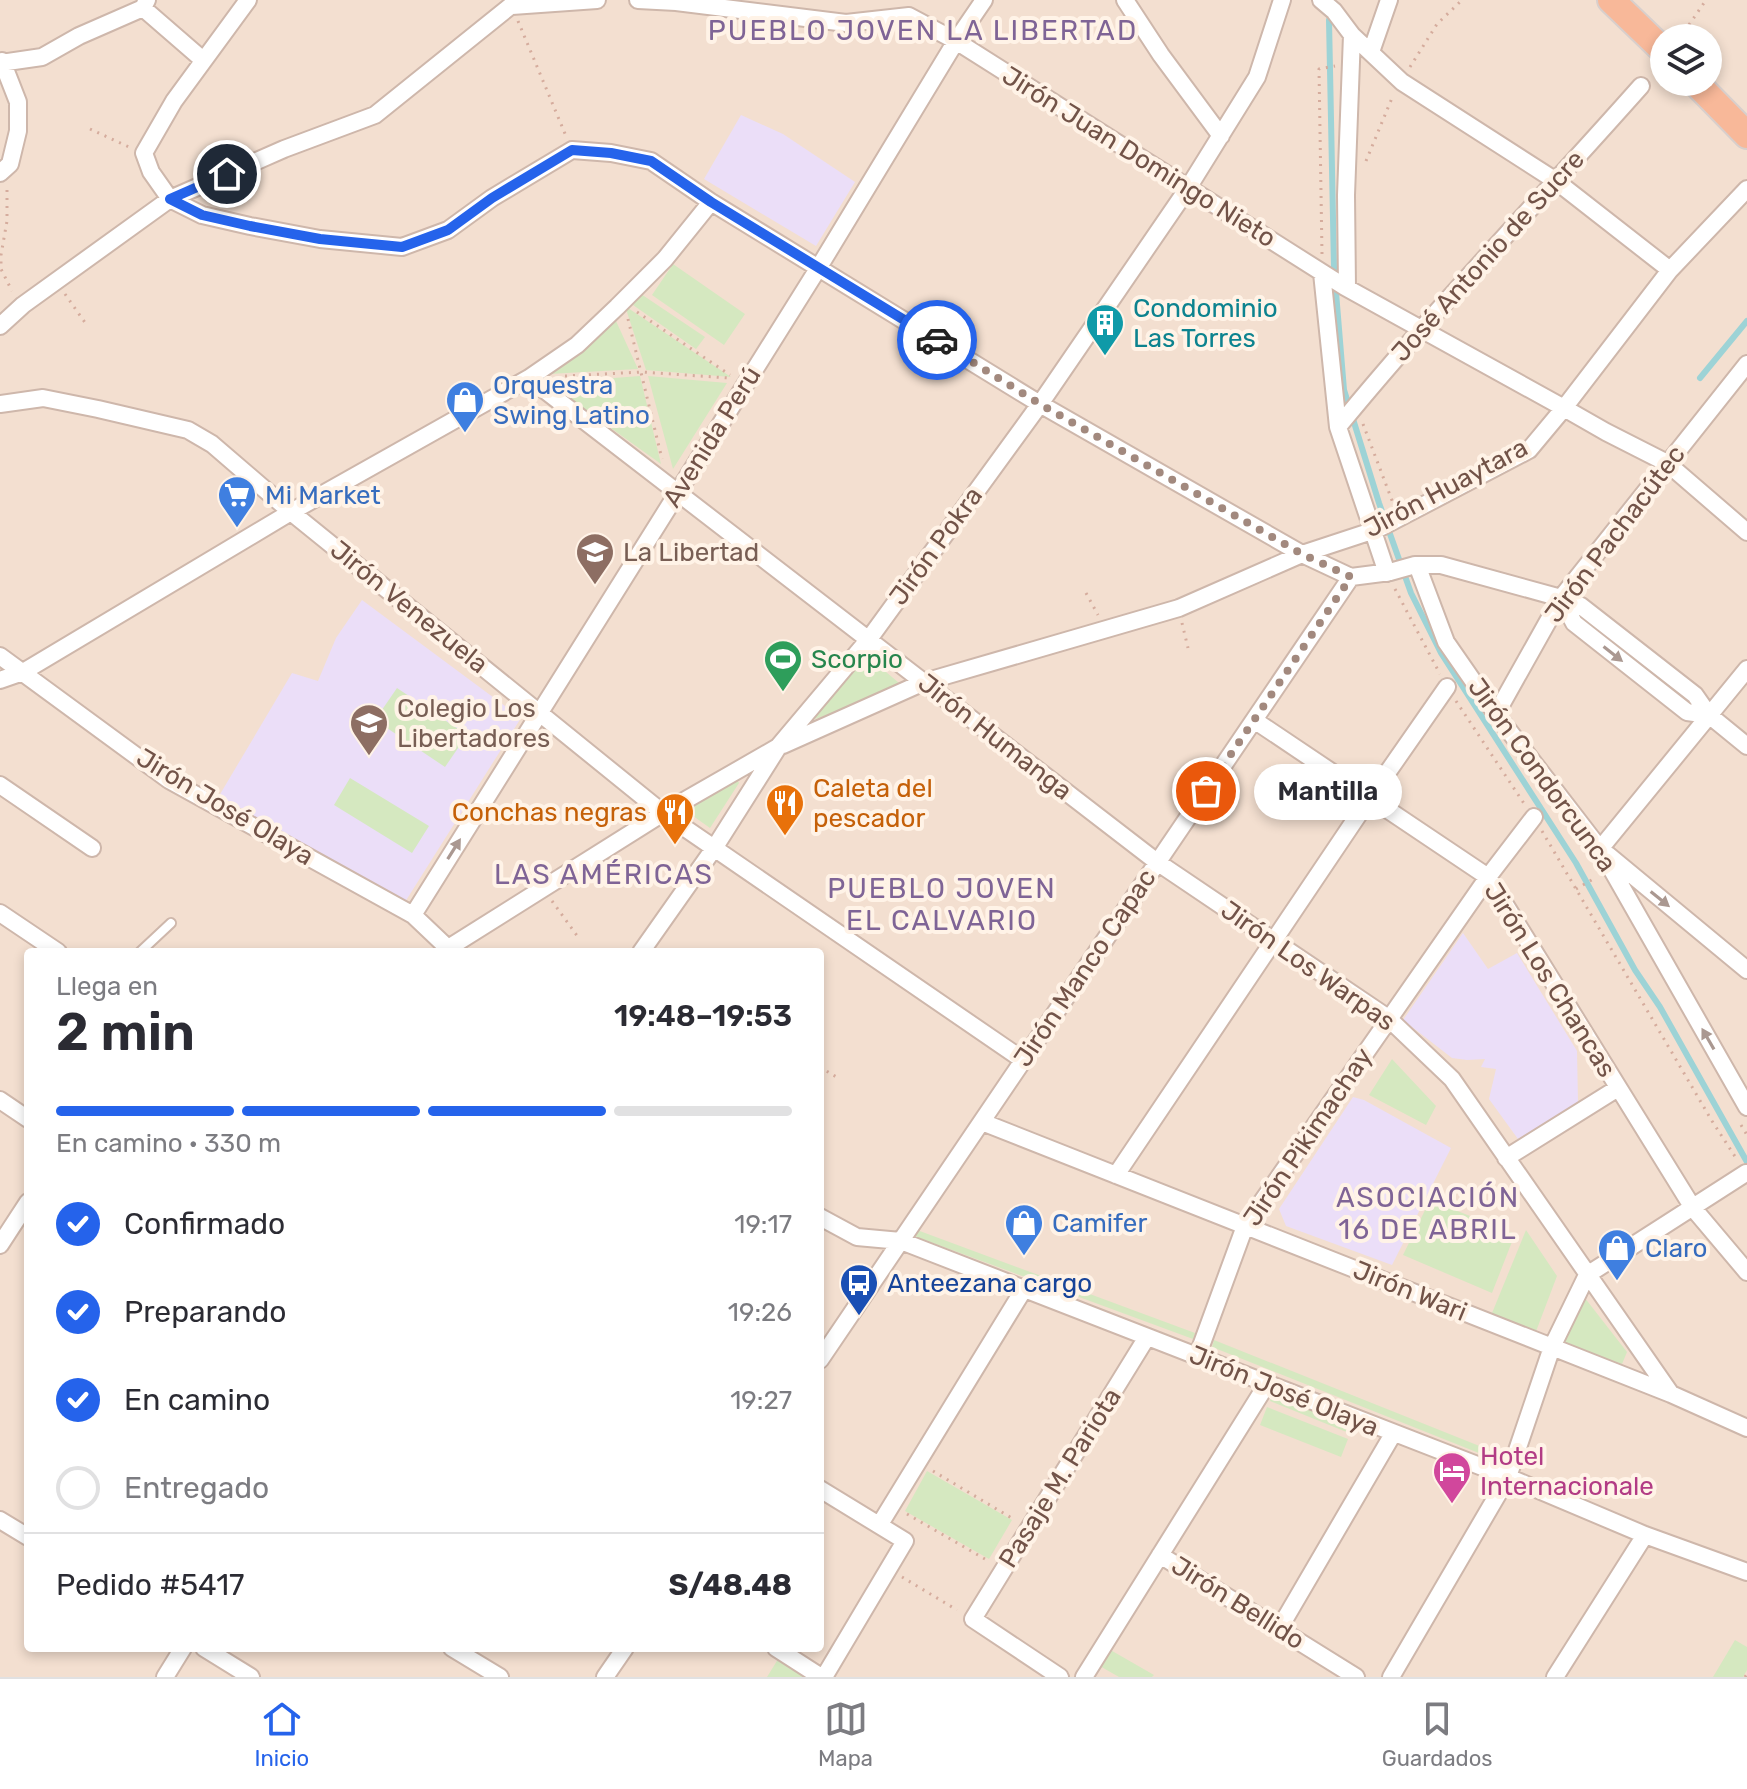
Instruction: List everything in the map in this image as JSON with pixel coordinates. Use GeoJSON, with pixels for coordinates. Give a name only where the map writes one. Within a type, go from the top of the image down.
{"type":"FeatureCollection","features":[{"type":"Feature","properties":{"kind":"highway"},"geometry":{"type":"LineString","coordinates":[[1611,0],[1650,38]]}},
{"type":"Feature","properties":{"kind":"highway"},"geometry":{"type":"LineString","coordinates":[[1709,96],[1747,135]]}},
{"type":"Feature","properties":{"kind":"street"},"geometry":{"type":"LineString","coordinates":[[248,0],[174,101],[144,153],[151,172],[170,199],[202,215],[320,239],[402,247],[448,230],[492,198],[572,150],[611,153],[651,161],[711,202],[1040,404],[1302,554],[1351,577],[1416,565],[1441,565],[1581,606],[1695,695],[1709,715],[1747,746]]}},
{"type":"Feature","properties":{"kind":"street"},"geometry":{"type":"LineString","coordinates":[[0,326],[56,281],[170,199],[284,149],[375,115],[514,2],[597,0]]}},
{"type":"Feature","properties":{"kind":"street","name":"Jirón Juan Domingo Nieto"},"geometry":{"type":"LineString","coordinates":[[638,0],[846,23],[909,16],[956,41],[1346,287],[1667,463],[1747,532]]}},
{"type":"Feature","properties":{"kind":"street","name":"Avenida Perú"},"geometry":{"type":"LineString","coordinates":[[413,915],[673,489],[819,267],[984,0]]}},
{"type":"Feature","properties":{"kind":"street"},"geometry":{"type":"LineString","coordinates":[[1125,0],[1221,136]]}},
{"type":"Feature","properties":{"kind":"street","name":"Jirón Pokra"},"geometry":{"type":"LineString","coordinates":[[452,948],[663,813],[778,747],[869,639],[1040,404],[1188,188],[1257,77],[1282,0]]}},
{"type":"Feature","properties":{"kind":"street"},"geometry":{"type":"LineString","coordinates":[[1321,0],[1334,11],[1352,35],[1402,82],[1556,181],[1670,270]]}},
{"type":"Feature","properties":{"kind":"street"},"geometry":{"type":"LineString","coordinates":[[1371,52],[1389,0]]}},
{"type":"Feature","properties":{"kind":"street"},"geometry":{"type":"LineString","coordinates":[[5,168],[18,131],[18,102],[1,62],[42,57],[145,4],[203,60]]}},
{"type":"Feature","properties":{"kind":"street"},"geometry":{"type":"LineString","coordinates":[[1346,287],[1352,35]]}},
{"type":"Feature","properties":{"kind":"street","name":"José Antonio de Sucre"},"geometry":{"type":"LineString","coordinates":[[1339,425],[1641,86]]}},
{"type":"Feature","properties":{"kind":"street","name":"Jirón Huaytara"},"geometry":{"type":"LineString","coordinates":[[778,747],[924,682],[1179,608],[1302,554],[1376,530],[1529,450],[1670,270],[1747,189]]}},
{"type":"Feature","properties":{"kind":"street"},"geometry":{"type":"LineString","coordinates":[[0,680],[23,672],[291,512],[529,378],[577,345],[607,316],[665,259],[711,202]]}},
{"type":"Feature","properties":{"kind":"street"},"geometry":{"type":"LineString","coordinates":[[1323,273],[1339,425],[1389,572]]}},
{"type":"Feature","properties":{"kind":"street","name":"Jirón Pachacútec"},"geometry":{"type":"LineString","coordinates":[[1496,714],[1561,598],[1747,364]]}},
{"type":"Feature","properties":{"kind":"street","name":"Jirón Humanga"},"geometry":{"type":"LineString","coordinates":[[529,378],[1157,862]]}},
{"type":"Feature","properties":{"kind":"street","name":"Jirón Venezuela"},"geometry":{"type":"LineString","coordinates":[[0,404],[43,398],[188,430],[212,444],[291,512],[663,813],[1023,1060]]}},
{"type":"Feature","properties":{"kind":"street","name":"Jirón Condorcunca"},"geometry":{"type":"LineString","coordinates":[[1416,565],[1446,642],[1496,714],[1600,849],[1747,1107]]}},
{"type":"Feature","properties":{"kind":"street","name":"Jirón Manco Capac"},"geometry":{"type":"LineString","coordinates":[[824,1354],[1351,577]]}},
{"type":"Feature","properties":{"kind":"street","name":"Jirón José Olaya"},"geometry":{"type":"LineString","coordinates":[[0,656],[169,780],[413,915],[444,948]]}},
{"type":"Feature","properties":{"kind":"street"},"geometry":{"type":"LineString","coordinates":[[1747,669],[1600,849],[1747,970]]}},
{"type":"Feature","properties":{"kind":"street"},"geometry":{"type":"LineString","coordinates":[[1116,1175],[1447,687]]}},
{"type":"Feature","properties":{"kind":"street","name":"Jirón Los Chancas"},"geometry":{"type":"LineString","coordinates":[[1254,720],[1488,877],[1693,1208],[1747,1272]]}},
{"type":"Feature","properties":{"kind":"street"},"geometry":{"type":"LineString","coordinates":[[644,948],[715,847],[778,747]]}},
{"type":"Feature","properties":{"kind":"street"},"geometry":{"type":"LineString","coordinates":[[0,785],[92,848]]}},
{"type":"Feature","properties":{"kind":"street","name":"Jirón Pikimachay"},"geometry":{"type":"LineString","coordinates":[[1197,1357],[1245,1226],[1388,1018],[1534,817]]}},
{"type":"Feature","properties":{"kind":"street","name":"Jirón Los Warpas"},"geometry":{"type":"LineString","coordinates":[[1157,862],[1388,1018],[1452,1079],[1671,1394]]}},
{"type":"Feature","properties":{"kind":"street"},"geometry":{"type":"LineString","coordinates":[[0,913],[52,948]]}},
{"type":"Feature","properties":{"kind":"street"},"geometry":{"type":"LineString","coordinates":[[1506,1158],[1618,1088]]}},
{"type":"Feature","properties":{"kind":"street"},"geometry":{"type":"LineString","coordinates":[[0,1100],[24,1116]]}},
{"type":"Feature","properties":{"kind":"street","name":"Jirón Wari"},"geometry":{"type":"LineString","coordinates":[[982,1122],[1671,1394],[1747,1428]]}},
{"type":"Feature","properties":{"kind":"street"},"geometry":{"type":"LineString","coordinates":[[1391,1677],[1508,1477],[1552,1347],[1587,1275],[1746,1173]]}},
{"type":"Feature","properties":{"kind":"street"},"geometry":{"type":"LineString","coordinates":[[0,1245],[24,1210]]}},
{"type":"Feature","properties":{"kind":"street","name":"Jirón José Olaya"},"geometry":{"type":"LineString","coordinates":[[824,1219],[857,1237],[901,1241],[1508,1477],[1645,1535],[1747,1572]]}},
{"type":"Feature","properties":{"kind":"street"},"geometry":{"type":"LineString","coordinates":[[880,1524],[1024,1289]]}},
{"type":"Feature","properties":{"kind":"street","name":"Pasaje M. Pariota"},"geometry":{"type":"LineString","coordinates":[[973,1619],[1147,1337]]}},
{"type":"Feature","properties":{"kind":"street"},"geometry":{"type":"LineString","coordinates":[[1084,1677],[1267,1384]]}},
{"type":"Feature","properties":{"kind":"street"},"geometry":{"type":"LineString","coordinates":[[1279,1629],[1393,1434]]}},
{"type":"Feature","properties":{"kind":"street"},"geometry":{"type":"LineString","coordinates":[[782,1652],[822,1677],[905,1541],[824,1491]]}},
{"type":"Feature","properties":{"kind":"street"},"geometry":{"type":"LineString","coordinates":[[0,1520],[24,1535]]}},
{"type":"Feature","properties":{"kind":"street"},"geometry":{"type":"LineString","coordinates":[[1555,1677],[1645,1535]]}},
{"type":"Feature","properties":{"kind":"street","name":"Jirón Bellido"},"geometry":{"type":"LineString","coordinates":[[1160,1555],[1356,1677]]}},
{"type":"Feature","properties":{"kind":"street"},"geometry":{"type":"LineString","coordinates":[[973,1619],[1060,1677]]}},
{"type":"Feature","properties":{"kind":"street"},"geometry":{"type":"LineString","coordinates":[[165,1677],[181,1652]]}},
{"type":"Feature","properties":{"kind":"street"},"geometry":{"type":"LineString","coordinates":[[210,1652],[251,1677]]}},
{"type":"Feature","properties":{"kind":"street"},"geometry":{"type":"LineString","coordinates":[[459,1652],[500,1677]]}},
{"type":"Feature","properties":{"kind":"street"},"geometry":{"type":"LineString","coordinates":[[605,1677],[622,1652]]}},
{"type":"Feature","properties":{"kind":"lane"},"geometry":{"type":"LineString","coordinates":[[144,948],[171,923]]}},
{"type":"Feature","properties":{"kind":"path"},"geometry":{"type":"LineString","coordinates":[[1690,24],[1706,0]]}},
{"type":"Feature","properties":{"kind":"path"},"geometry":{"type":"LineString","coordinates":[[514,2],[572,150]]}},
{"type":"Feature","properties":{"kind":"path"},"geometry":{"type":"LineString","coordinates":[[1319,69],[1323,273]]}},
{"type":"Feature","properties":{"kind":"path"},"geometry":{"type":"LineString","coordinates":[[90,129],[144,153]]}},
{"type":"Feature","properties":{"kind":"path"},"geometry":{"type":"LineString","coordinates":[[5,168],[7,221],[1,269],[18,310]]}},
{"type":"Feature","properties":{"kind":"path"},"geometry":{"type":"LineString","coordinates":[[56,281],[86,324]]}},
{"type":"Feature","properties":{"kind":"path"},"geometry":{"type":"LineString","coordinates":[[529,378],[642,372],[737,379],[636,312]]}},
{"type":"Feature","properties":{"kind":"path"},"geometry":{"type":"LineString","coordinates":[[627,317],[673,489]]}},
{"type":"Feature","properties":{"kind":"path"},"geometry":{"type":"LineString","coordinates":[[1389,572],[1447,687],[1534,817],[1712,1121],[1746,1173]]}},
{"type":"Feature","properties":{"kind":"path"},"geometry":{"type":"LineString","coordinates":[[1086,593],[1105,629]]}},
{"type":"Feature","properties":{"kind":"path"},"geometry":{"type":"LineString","coordinates":[[1179,608],[1188,648]]}},
{"type":"Feature","properties":{"kind":"path"},"geometry":{"type":"LineString","coordinates":[[1576,889],[1595,878]]}},
{"type":"Feature","properties":{"kind":"path"},"geometry":{"type":"LineString","coordinates":[[543,888],[578,937]]}},
{"type":"Feature","properties":{"kind":"path"},"geometry":{"type":"LineString","coordinates":[[824,1069],[838,1078]]}},
{"type":"Feature","properties":{"kind":"path"},"geometry":{"type":"LineString","coordinates":[[918,1462],[1029,1529]]}},
{"type":"Feature","properties":{"kind":"path"},"geometry":{"type":"LineString","coordinates":[[892,1505],[1003,1570]]}},
{"type":"Feature","properties":{"kind":"path"},"geometry":{"type":"LineString","coordinates":[[888,1569],[973,1619]]}},
{"type":"Feature","properties":{"kind":"shaded area"},"geometry":{"type":"Polygon","coordinates":[[[0,0],[1747,0],[1747,1677],[0,1677],[0,0]]]}},
{"type":"Feature","properties":{"kind":"shaded area"},"geometry":{"type":"Polygon","coordinates":[[[741,115],[783,134],[855,182],[816,246],[704,179],[741,115]]]}},
{"type":"Feature","properties":{"kind":"shaded area","name":"Colegio Los Libertadores"},"geometry":{"type":"Polygon","coordinates":[[[362,600],[521,718],[405,902],[219,796],[292,673],[318,681],[336,638],[362,600]]]}},
{"type":"Feature","properties":{"kind":"shaded area"},"geometry":{"type":"Polygon","coordinates":[[[1463,933],[1488,969],[1517,953],[1577,1051],[1578,1102],[1518,1139],[1489,1099],[1496,1069],[1481,1067],[1485,1059],[1452,1058],[1403,1020],[1463,933]]]}},
{"type":"Feature","properties":{"kind":"shaded area"},"geometry":{"type":"Polygon","coordinates":[[[1353,1097],[1364,1100],[1451,1148],[1392,1265],[1286,1226],[1279,1209],[1353,1097]]]}},
{"type":"Feature","properties":{"kind":"green space"},"geometry":{"type":"Polygon","coordinates":[[[673,264],[745,314],[724,345],[652,295],[673,264]]]}},
{"type":"Feature","properties":{"kind":"green space"},"geometry":{"type":"Polygon","coordinates":[[[641,294],[705,337],[696,349],[633,305],[641,294]]]}},
{"type":"Feature","properties":{"kind":"green space"},"geometry":{"type":"Polygon","coordinates":[[[625,306],[731,377],[646,370],[625,306]]]}},
{"type":"Feature","properties":{"kind":"green space"},"geometry":{"type":"Polygon","coordinates":[[[616,321],[638,369],[549,374],[616,321]]]}},
{"type":"Feature","properties":{"kind":"green space"},"geometry":{"type":"Polygon","coordinates":[[[640,376],[661,464],[548,383],[640,376]]]}},
{"type":"Feature","properties":{"kind":"green space"},"geometry":{"type":"Polygon","coordinates":[[[648,376],[727,383],[673,469],[648,376]]]}},
{"type":"Feature","properties":{"kind":"green space"},"geometry":{"type":"Polygon","coordinates":[[[867,656],[905,688],[815,719],[814,716],[867,656]]]}},
{"type":"Feature","properties":{"kind":"green space"},"geometry":{"type":"Polygon","coordinates":[[[397,688],[467,735],[445,767],[375,720],[397,688]]]}},
{"type":"Feature","properties":{"kind":"green space"},"geometry":{"type":"Polygon","coordinates":[[[736,777],[739,783],[710,828],[686,811],[732,778],[736,777]]]}},
{"type":"Feature","properties":{"kind":"green space"},"geometry":{"type":"Polygon","coordinates":[[[350,778],[429,826],[412,853],[334,805],[350,778]]]}},
{"type":"Feature","properties":{"kind":"green space"},"geometry":{"type":"Polygon","coordinates":[[[1392,1059],[1436,1106],[1426,1125],[1369,1095],[1392,1059]]]}},
{"type":"Feature","properties":{"kind":"green space"},"geometry":{"type":"Polygon","coordinates":[[[1430,1200],[1515,1234],[1492,1293],[1403,1255],[1430,1200]]]}},
{"type":"Feature","properties":{"kind":"green space"},"geometry":{"type":"Polygon","coordinates":[[[917,1230],[1195,1333],[1193,1339],[914,1236],[917,1230]]]}},
{"type":"Feature","properties":{"kind":"green space"},"geometry":{"type":"Polygon","coordinates":[[[1526,1230],[1557,1276],[1535,1334],[1490,1318],[1526,1230]]]}},
{"type":"Feature","properties":{"kind":"green space"},"geometry":{"type":"Polygon","coordinates":[[[1581,1293],[1627,1352],[1622,1364],[1565,1344],[1564,1336],[1581,1293]]]}},
{"type":"Feature","properties":{"kind":"green space"},"geometry":{"type":"Polygon","coordinates":[[[1214,1340],[1502,1455],[1499,1461],[1212,1347],[1214,1340]]]}},
{"type":"Feature","properties":{"kind":"green space"},"geometry":{"type":"Polygon","coordinates":[[[1273,1394],[1352,1426],[1349,1433],[1270,1401],[1273,1394]]]}},
{"type":"Feature","properties":{"kind":"green space"},"geometry":{"type":"Polygon","coordinates":[[[1267,1407],[1348,1439],[1341,1457],[1260,1425],[1267,1407]]]}},
{"type":"Feature","properties":{"kind":"green space"},"geometry":{"type":"Polygon","coordinates":[[[927,1471],[1012,1520],[989,1559],[905,1511],[927,1471]]]}},
{"type":"Feature","properties":{"kind":"green space"},"geometry":{"type":"Polygon","coordinates":[[[1735,1640],[1747,1647],[1747,1670],[1743,1677],[1713,1677],[1735,1640]]]}},
{"type":"Feature","properties":{"kind":"green space"},"geometry":{"type":"Polygon","coordinates":[[[1107,1648],[1154,1675],[1119,1677],[1098,1665],[1107,1648]]]}},
{"type":"Feature","properties":{"kind":"green space"},"geometry":{"type":"Polygon","coordinates":[[[780,1656],[814,1677],[767,1677],[780,1656]]]}},
{"type":"Feature","properties":{"kind":"waterway"},"geometry":{"type":"LineString","coordinates":[[1329,20],[1334,268],[1344,390],[1411,593],[1441,653],[1576,863],[1747,1162]]}},
{"type":"Feature","properties":{"kind":"waterway"},"geometry":{"type":"LineString","coordinates":[[1700,378],[1747,321]]}},
{"type":"Feature","properties":{"kind":"way so far"},"geometry":{"type":"LineString","coordinates":[[937,340],[1040,404],[1302,554],[1351,577],[1206,791]]}},
{"type":"Feature","properties":{"kind":"place","name":"Condominio Las Torres"},"geometry":{"type":"Point","coordinates":[1105,357]}},
{"type":"Feature","properties":{"kind":"place","name":"Orquestra Swing Latino"},"geometry":{"type":"Point","coordinates":[465,434]}},
{"type":"Feature","properties":{"kind":"place","name":"Mi Market"},"geometry":{"type":"Point","coordinates":[237,529]}},
{"type":"Feature","properties":{"kind":"place","name":"La Libertad"},"geometry":{"type":"Point","coordinates":[595,586]}},
{"type":"Feature","properties":{"kind":"place","name":"Scorpio"},"geometry":{"type":"Point","coordinates":[783,693]}},
{"type":"Feature","properties":{"kind":"place","name":"Colegio Los Libertadores"},"geometry":{"type":"Point","coordinates":[369,757]}},
{"type":"Feature","properties":{"kind":"place","name":"Mantilla"},"geometry":{"type":"Point","coordinates":[1206,791]}},
{"type":"Feature","properties":{"kind":"place","name":"Caleta del pescador"},"geometry":{"type":"Point","coordinates":[785,837]}},
{"type":"Feature","properties":{"kind":"place","name":"Conchas negras"},"geometry":{"type":"Point","coordinates":[675,846]}},
{"type":"Feature","properties":{"kind":"place","name":"Camifer"},"geometry":{"type":"Point","coordinates":[1024,1257]}},
{"type":"Feature","properties":{"kind":"place","name":"Claro"},"geometry":{"type":"Point","coordinates":[1617,1282]}},
{"type":"Feature","properties":{"kind":"place","name":"Anteezana cargo"},"geometry":{"type":"Point","coordinates":[859,1317]}},
{"type":"Feature","properties":{"kind":"place","name":"Hotel Internacionale"},"geometry":{"type":"Point","coordinates":[1452,1505]}},
{"type":"Feature","properties":{"kind":"district","name":"PUEBLO JOVEN LA LIBERTAD"},"geometry":{"type":"Point","coordinates":[923,30]}},
{"type":"Feature","properties":{"kind":"district","name":"LAS AMÉRICAS"},"geometry":{"type":"Point","coordinates":[604,874]}},
{"type":"Feature","properties":{"kind":"district","name":"PUEBLO JOVEN EL CALVARIO"},"geometry":{"type":"Point","coordinates":[942,904]}},
{"type":"Feature","properties":{"kind":"district","name":"ASOCIACIÓN 16 DE ABRIL"},"geometry":{"type":"Point","coordinates":[1428,1213]}},
{"type":"Feature","properties":{"kind":"route"},"geometry":{"type":"LineString","coordinates":[[227,174],[170,199],[202,215],[250,226],[320,239],[402,247],[448,230],[492,198],[572,150],[611,153],[651,161],[711,202],[937,340]]}}]}
